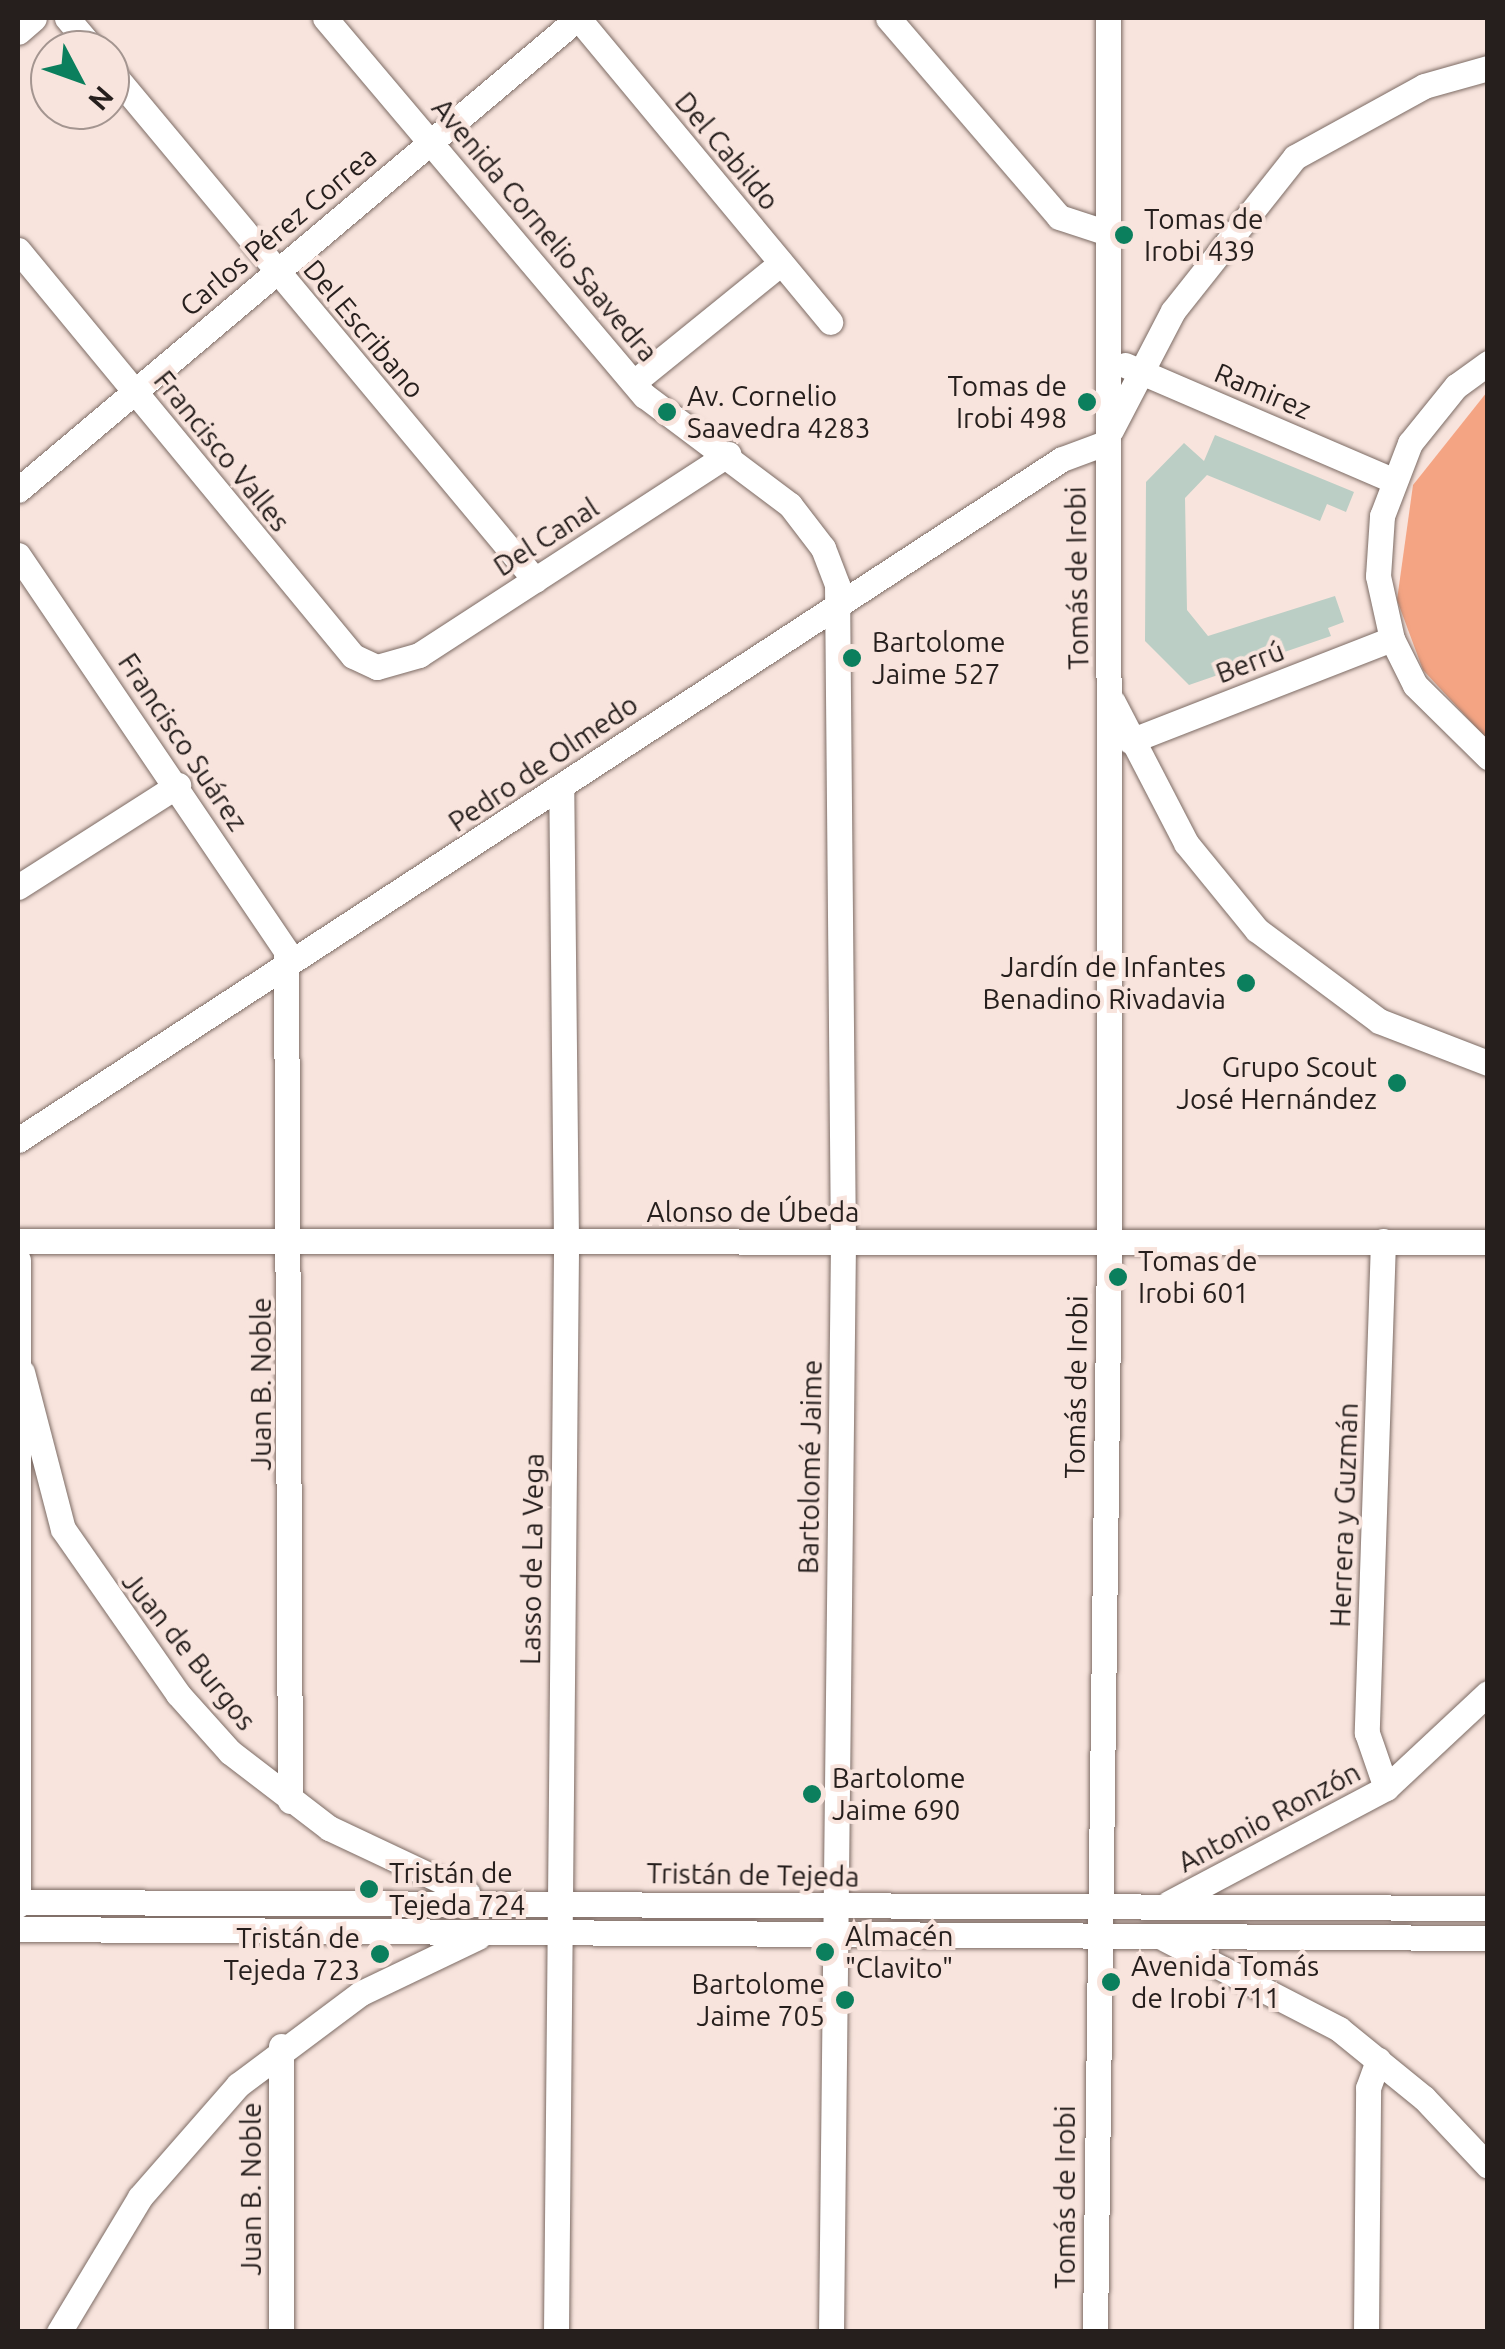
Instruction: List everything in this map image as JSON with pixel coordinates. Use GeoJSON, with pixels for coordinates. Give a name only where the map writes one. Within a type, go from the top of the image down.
{"type":"FeatureCollection","features":[{"type":"Feature","properties":{"kind":"street"},"geometry":{"type":"LineString","coordinates":[[18,32],[34,18]]}},
{"type":"Feature","properties":{"kind":"street","name":"Avenida Cornelio Saavedra"},"geometry":{"type":"LineString","coordinates":[[325,18],[634,382],[790,505],[822,545],[838,603]]}},
{"type":"Feature","properties":{"kind":"street","name":"Carlos Pérez Correa"},"geometry":{"type":"LineString","coordinates":[[18,490],[578,18]]}},
{"type":"Feature","properties":{"kind":"street","name":"Del Cabildo"},"geometry":{"type":"LineString","coordinates":[[578,18],[830,322]]}},
{"type":"Feature","properties":{"kind":"street"},"geometry":{"type":"LineString","coordinates":[[888,18],[1059,217],[1108,232],[1108,18]]}},
{"type":"Feature","properties":{"kind":"street"},"geometry":{"type":"LineString","coordinates":[[1105,444],[1140,371],[1216,248],[1295,157],[1424,86],[1488,68]]}},
{"type":"Feature","properties":{"kind":"street","name":"Del Escribano"},"geometry":{"type":"LineString","coordinates":[[130,94],[535,580]]}},
{"type":"Feature","properties":{"kind":"street","name":"Tomás de Irobi"},"geometry":{"type":"LineString","coordinates":[[1095,2332],[1096,1936],[1109,1244],[1105,444],[1110,359],[1108,232]]}},
{"type":"Feature","properties":{"kind":"street","name":"Francisco Valles"},"geometry":{"type":"LineString","coordinates":[[18,250],[353,656],[394,665]]}},
{"type":"Feature","properties":{"kind":"street"},"geometry":{"type":"LineString","coordinates":[[634,382],[781,262]]}},
{"type":"Feature","properties":{"kind":"street","name":"Ramirez"},"geometry":{"type":"LineString","coordinates":[[1110,359],[1392,480]]}},
{"type":"Feature","properties":{"kind":"street"},"geometry":{"type":"LineString","coordinates":[[1488,362],[1433,411],[1392,480],[1378,576],[1392,640],[1430,704],[1488,757]]}},
{"type":"Feature","properties":{"kind":"street","name":"Pedro de Olmedo"},"geometry":{"type":"LineString","coordinates":[[18,1140],[288,968],[1062,459],[1105,444]]}},
{"type":"Feature","properties":{"kind":"street","name":"Del Canal"},"geometry":{"type":"LineString","coordinates":[[394,665],[535,580],[728,454]]}},
{"type":"Feature","properties":{"kind":"street","name":"Francisco Suárez"},"geometry":{"type":"LineString","coordinates":[[18,555],[178,785],[286,951],[288,968]]}},
{"type":"Feature","properties":{"kind":"street","name":"Bartolomé Jaime"},"geometry":{"type":"LineString","coordinates":[[831,2332],[843,1242],[838,603]]}},
{"type":"Feature","properties":{"kind":"street","name":"Berrú"},"geometry":{"type":"LineString","coordinates":[[1130,741],[1392,640]]}},
{"type":"Feature","properties":{"kind":"street"},"geometry":{"type":"LineString","coordinates":[[1109,693],[1130,741],[1186,843],[1257,930],[1379,1021],[1488,1062]]}},
{"type":"Feature","properties":{"kind":"street"},"geometry":{"type":"LineString","coordinates":[[18,886],[178,785]]}},
{"type":"Feature","properties":{"kind":"street","name":"Lasso de La Vega"},"geometry":{"type":"LineString","coordinates":[[556,2332],[566,1240],[561,787]]}},
{"type":"Feature","properties":{"kind":"street","name":"Juan B. Noble"},"geometry":{"type":"LineString","coordinates":[[288,968],[290,1801]]}},
{"type":"Feature","properties":{"kind":"street","name":"Alonso de Úbeda"},"geometry":{"type":"LineString","coordinates":[[18,1241],[291,1238],[1109,1244],[1488,1242]]}},
{"type":"Feature","properties":{"kind":"street","name":"Herrera y Guzmán"},"geometry":{"type":"LineString","coordinates":[[1383,1241],[1366,1733],[1386,1788]]}},
{"type":"Feature","properties":{"kind":"street"},"geometry":{"type":"LineString","coordinates":[[18,1260],[22,1372],[18,1903]]}},
{"type":"Feature","properties":{"kind":"street","name":"Juan de Burgos"},"geometry":{"type":"LineString","coordinates":[[22,1372],[48,1486],[91,1576],[204,1723],[290,1801],[370,1853],[481,1898]]}},
{"type":"Feature","properties":{"kind":"street","name":"Antonio Ronzón"},"geometry":{"type":"LineString","coordinates":[[1163,1906],[1386,1788],[1488,1693]]}},
{"type":"Feature","properties":{"kind":"street","name":"Tristán de Tejeda"},"geometry":{"type":"LineString","coordinates":[[18,1903],[481,1898],[834,1907],[1488,1908]]}},
{"type":"Feature","properties":{"kind":"street"},"geometry":{"type":"LineString","coordinates":[[18,1929],[1488,1938]]}},
{"type":"Feature","properties":{"kind":"street"},"geometry":{"type":"LineString","coordinates":[[59,2332],[140,2197],[196,2128],[281,2046],[405,1968],[486,1933]]}},
{"type":"Feature","properties":{"kind":"street"},"geometry":{"type":"LineString","coordinates":[[1156,1935],[1291,1999],[1378,2060],[1488,2166]]}},
{"type":"Feature","properties":{"kind":"street","name":"Juan B. Noble"},"geometry":{"type":"LineString","coordinates":[[281,2046],[282,2332]]}},
{"type":"Feature","properties":{"kind":"street"},"geometry":{"type":"LineString","coordinates":[[1366,2332],[1368,2088],[1378,2060]]}},
{"type":"Feature","properties":{"kind":"shaded area"},"geometry":{"type":"Polygon","coordinates":[[[1487,392],[1487,739],[1423,670],[1397,600],[1413,485],[1487,392]]]}},
{"type":"Feature","properties":{"kind":"building"},"geometry":{"type":"Polygon","coordinates":[[[1215,435],[1354,492],[1346,512],[1327,504],[1320,521],[1207,475],[1185,498],[1187,610],[1208,636],[1335,596],[1344,622],[1328,628],[1331,636],[1189,685],[1145,641],[1146,482],[1184,443],[1204,461],[1215,435]]]}},
{"type":"Feature","properties":{"kind":"place","name":"Tomas de Irobi 439"},"geometry":{"type":"Point","coordinates":[1124,235]}},
{"type":"Feature","properties":{"kind":"place","name":"Tomas de Irobi 498"},"geometry":{"type":"Point","coordinates":[1087,402]}},
{"type":"Feature","properties":{"kind":"place","name":"Av. Cornelio Saavedra 4283"},"geometry":{"type":"Point","coordinates":[667,412]}},
{"type":"Feature","properties":{"kind":"place","name":"Bartolome Jaime 527"},"geometry":{"type":"Point","coordinates":[852,658]}},
{"type":"Feature","properties":{"kind":"place","name":"Jardín de Infantes Benadino Rivadavia"},"geometry":{"type":"Point","coordinates":[1246,983]}},
{"type":"Feature","properties":{"kind":"place","name":"Grupo Scout José Hernández"},"geometry":{"type":"Point","coordinates":[1397,1083]}},
{"type":"Feature","properties":{"kind":"place","name":"Tomas de Irobi 601"},"geometry":{"type":"Point","coordinates":[1118,1277]}},
{"type":"Feature","properties":{"kind":"place","name":"Bartolome Jaime 690"},"geometry":{"type":"Point","coordinates":[812,1794]}},
{"type":"Feature","properties":{"kind":"place","name":"Tristán de Tejeda 724"},"geometry":{"type":"Point","coordinates":[369,1889]}},
{"type":"Feature","properties":{"kind":"place","name":"Almacén \"Clavito\""},"geometry":{"type":"Point","coordinates":[825,1952]}},
{"type":"Feature","properties":{"kind":"place","name":"Tristán de Tejeda 723"},"geometry":{"type":"Point","coordinates":[380,1954]}},
{"type":"Feature","properties":{"kind":"place","name":"Avenida Tomás de Irobi 711"},"geometry":{"type":"Point","coordinates":[1111,1982]}},
{"type":"Feature","properties":{"kind":"place","name":"Bartolome Jaime 705"},"geometry":{"type":"Point","coordinates":[845,2000]}}]}
